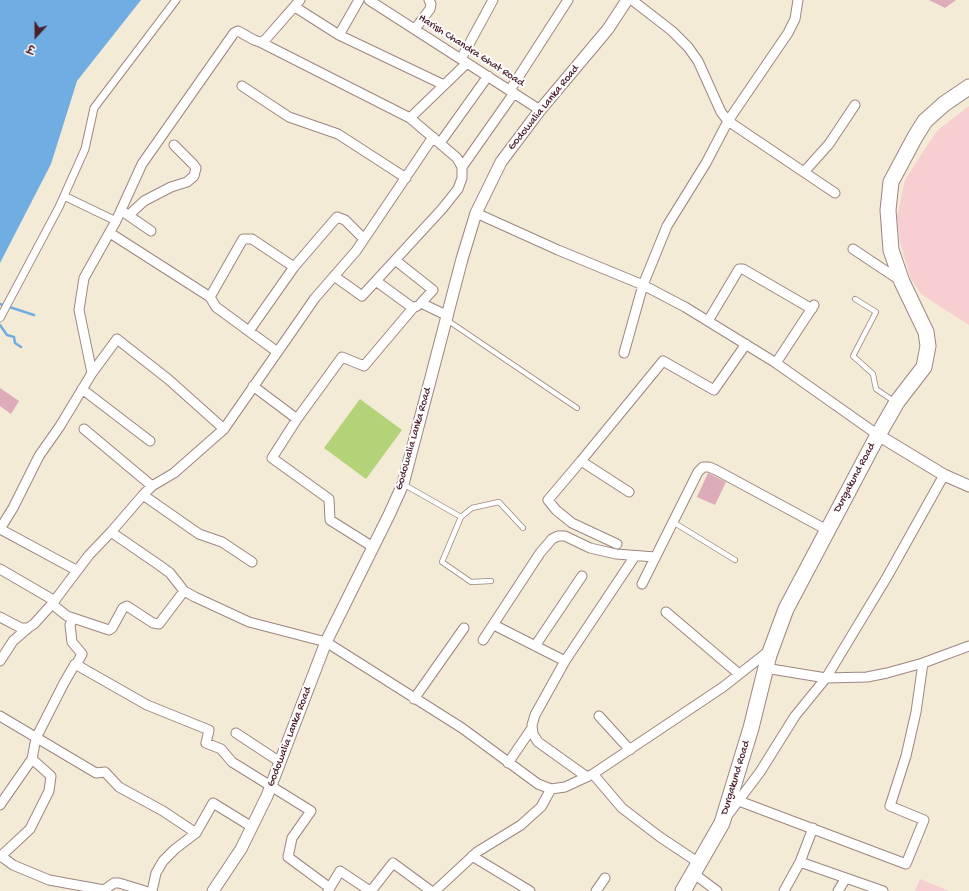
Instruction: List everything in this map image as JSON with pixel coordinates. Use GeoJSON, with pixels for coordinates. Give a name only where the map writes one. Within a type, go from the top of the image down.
{"type":"FeatureCollection","features":[{"type":"Feature","properties":{"kind":"main road","name":"Durgakund Road"},"geometry":{"type":"LineString","coordinates":[[683,891],[722,823],[750,734],[771,650],[786,609],[878,435],[897,402],[924,367],[928,346],[926,332],[902,282],[891,250],[888,210],[891,182],[915,136],[925,121],[944,104],[969,88]]}},
{"type":"Feature","properties":{"kind":"street"},"geometry":{"type":"LineString","coordinates":[[0,318],[64,196],[85,149],[94,108],[176,0]]}},
{"type":"Feature","properties":{"kind":"street"},"geometry":{"type":"LineString","coordinates":[[339,35],[359,0]]}},
{"type":"Feature","properties":{"kind":"street","name":"Harish Chandra Ghat Road"},"geometry":{"type":"LineString","coordinates":[[370,0],[540,110]]}},
{"type":"Feature","properties":{"kind":"street"},"geometry":{"type":"LineString","coordinates":[[410,118],[444,85],[464,61],[493,0]]}},
{"type":"Feature","properties":{"kind":"street"},"geometry":{"type":"LineString","coordinates":[[462,167],[512,92],[568,0]]}},
{"type":"Feature","properties":{"kind":"street"},"geometry":{"type":"LineString","coordinates":[[628,0],[672,31],[688,47],[698,61],[721,112],[728,120],[835,193]]}},
{"type":"Feature","properties":{"kind":"street","name":"Godowalia Lanka Road"},"geometry":{"type":"LineString","coordinates":[[213,891],[241,849],[272,785],[326,642],[403,484],[476,213],[501,162],[540,110],[608,29],[628,0]]}},
{"type":"Feature","properties":{"kind":"street"},"geometry":{"type":"LineString","coordinates":[[624,353],[643,285],[667,226],[706,163],[728,120],[788,33],[795,20],[798,0]]}},
{"type":"Feature","properties":{"kind":"street"},"geometry":{"type":"LineString","coordinates":[[414,28],[430,9],[431,1]]}},
{"type":"Feature","properties":{"kind":"street"},"geometry":{"type":"LineString","coordinates":[[260,42],[269,36],[298,3],[339,35],[444,85]]}},
{"type":"Feature","properties":{"kind":"street"},"geometry":{"type":"LineString","coordinates":[[92,373],[79,310],[84,278],[116,221],[142,164],[234,33],[238,31],[410,118],[457,158],[462,167],[462,178],[458,189],[442,209],[362,296],[334,276]]}},
{"type":"Feature","properties":{"kind":"street"},"geometry":{"type":"LineString","coordinates":[[0,661],[13,642],[53,603],[76,570],[143,495],[152,486],[174,473],[224,429],[276,351],[315,298],[364,239],[406,178],[488,76]]}},
{"type":"Feature","properties":{"kind":"street"},"geometry":{"type":"LineString","coordinates":[[242,86],[289,118],[338,134],[406,178]]}},
{"type":"Feature","properties":{"kind":"street"},"geometry":{"type":"LineString","coordinates":[[804,172],[826,149],[855,105]]}},
{"type":"Feature","properties":{"kind":"street"},"geometry":{"type":"LineString","coordinates":[[129,215],[144,201],[186,182],[194,176],[196,168],[174,145]]}},
{"type":"Feature","properties":{"kind":"street"},"geometry":{"type":"LineString","coordinates":[[64,196],[116,221]]}},
{"type":"Feature","properties":{"kind":"street"},"geometry":{"type":"LineString","coordinates":[[120,211],[129,215],[151,231]]}},
{"type":"Feature","properties":{"kind":"street"},"geometry":{"type":"LineString","coordinates":[[476,213],[558,250],[643,285],[708,321],[776,362],[878,435],[944,475],[969,486]]}},
{"type":"Feature","properties":{"kind":"street"},"geometry":{"type":"LineString","coordinates":[[249,331],[294,267],[337,217],[345,220],[364,239]]}},
{"type":"Feature","properties":{"kind":"street"},"geometry":{"type":"LineString","coordinates":[[110,232],[210,297],[216,307],[276,351]]}},
{"type":"Feature","properties":{"kind":"street"},"geometry":{"type":"LineString","coordinates":[[210,297],[243,239],[252,239],[294,267]]}},
{"type":"Feature","properties":{"kind":"street"},"geometry":{"type":"LineString","coordinates":[[853,249],[902,282]]}},
{"type":"Feature","properties":{"kind":"street"},"geometry":{"type":"LineString","coordinates":[[373,547],[330,520],[329,499],[272,458],[297,419],[342,357],[364,366],[433,290],[395,260]]}},
{"type":"Feature","properties":{"kind":"street"},"geometry":{"type":"LineString","coordinates":[[708,321],[739,269],[743,269],[813,307],[776,362]]}},
{"type":"Feature","properties":{"kind":"street"},"geometry":{"type":"LineString","coordinates":[[376,281],[417,306],[447,318]]}},
{"type":"Feature","properties":{"kind":"street"},"geometry":{"type":"LineString","coordinates":[[76,570],[0,529],[13,508],[39,456],[92,373],[117,339],[168,379],[224,429]]}},
{"type":"Feature","properties":{"kind":"street"},"geometry":{"type":"LineString","coordinates":[[617,544],[572,523],[556,510],[548,500],[663,361],[714,390],[746,344]]}},
{"type":"Feature","properties":{"kind":"street"},"geometry":{"type":"LineString","coordinates":[[253,386],[297,419]]}},
{"type":"Feature","properties":{"kind":"street"},"geometry":{"type":"LineString","coordinates":[[82,389],[150,441]]}},
{"type":"Feature","properties":{"kind":"street"},"geometry":{"type":"LineString","coordinates":[[84,429],[152,486]]}},
{"type":"Feature","properties":{"kind":"street"},"geometry":{"type":"LineString","coordinates":[[581,461],[628,492]]}},
{"type":"Feature","properties":{"kind":"street"},"geometry":{"type":"LineString","coordinates":[[642,584],[698,472],[703,467],[709,467],[827,530]]}},
{"type":"Feature","properties":{"kind":"street"},"geometry":{"type":"LineString","coordinates":[[722,823],[760,772],[795,716],[826,678],[887,578],[944,475]]}},
{"type":"Feature","properties":{"kind":"street"},"geometry":{"type":"LineString","coordinates":[[143,495],[199,534],[222,542],[252,562]]}},
{"type":"Feature","properties":{"kind":"street"},"geometry":{"type":"LineString","coordinates":[[111,532],[159,564],[170,573],[184,591],[249,622],[326,642],[462,728],[538,784],[551,789],[565,788],[590,776],[630,750],[771,650]]}},
{"type":"Feature","properties":{"kind":"street"},"geometry":{"type":"LineString","coordinates":[[483,640],[540,554],[552,539],[558,536],[565,536],[602,551],[635,556],[655,557]]}},
{"type":"Feature","properties":{"kind":"street"},"geometry":{"type":"LineString","coordinates":[[508,762],[532,728],[535,715],[565,661],[635,556]]}},
{"type":"Feature","properties":{"kind":"street"},"geometry":{"type":"LineString","coordinates":[[0,569],[53,603],[67,616],[109,630],[112,628],[123,608],[127,606],[153,623],[159,624],[184,591]]}},
{"type":"Feature","properties":{"kind":"street"},"geometry":{"type":"LineString","coordinates":[[535,646],[582,576]]}},
{"type":"Feature","properties":{"kind":"street"},"geometry":{"type":"LineString","coordinates":[[666,612],[739,674]]}},
{"type":"Feature","properties":{"kind":"street"},"geometry":{"type":"LineString","coordinates":[[0,617],[21,628],[28,628]]}},
{"type":"Feature","properties":{"kind":"street"},"geometry":{"type":"LineString","coordinates":[[0,805],[32,759],[36,738],[71,670],[76,665],[82,654],[72,642],[70,625],[73,618]]}},
{"type":"Feature","properties":{"kind":"street"},"geometry":{"type":"LineString","coordinates":[[494,624],[565,661]]}},
{"type":"Feature","properties":{"kind":"street"},"geometry":{"type":"LineString","coordinates":[[414,699],[464,628]]}},
{"type":"Feature","properties":{"kind":"street"},"geometry":{"type":"LineString","coordinates":[[766,668],[826,678],[867,677],[923,663],[969,646]]}},
{"type":"Feature","properties":{"kind":"street"},"geometry":{"type":"LineString","coordinates":[[739,801],[906,864],[924,820],[890,806],[906,756],[916,712],[923,663]]}},
{"type":"Feature","properties":{"kind":"street"},"geometry":{"type":"LineString","coordinates":[[76,665],[147,705],[209,730],[206,743],[221,749],[232,762],[272,785],[311,811],[292,838],[288,857],[329,890],[340,871],[371,891],[393,863],[431,891]]}},
{"type":"Feature","properties":{"kind":"street"},"geometry":{"type":"LineString","coordinates":[[0,716],[96,773],[105,772],[119,787],[163,811],[196,833]]}},
{"type":"Feature","properties":{"kind":"street"},"geometry":{"type":"LineString","coordinates":[[599,716],[630,750]]}},
{"type":"Feature","properties":{"kind":"street"},"geometry":{"type":"LineString","coordinates":[[532,728],[538,742],[590,776],[622,808],[660,837],[696,868],[718,891]]}},
{"type":"Feature","properties":{"kind":"street"},"geometry":{"type":"LineString","coordinates":[[236,733],[280,762]]}},
{"type":"Feature","properties":{"kind":"street"},"geometry":{"type":"LineString","coordinates":[[32,759],[51,776],[49,791],[30,829],[1,856],[13,865],[49,880],[104,890],[119,883],[145,891]]}},
{"type":"Feature","properties":{"kind":"street"},"geometry":{"type":"LineString","coordinates":[[435,891],[472,856],[521,825],[541,807],[551,789]]}},
{"type":"Feature","properties":{"kind":"street"},"geometry":{"type":"LineString","coordinates":[[152,891],[156,873],[163,861],[175,849],[196,833],[213,803],[252,827]]}},
{"type":"Feature","properties":{"kind":"street"},"geometry":{"type":"LineString","coordinates":[[784,891],[800,862],[812,828]]}},
{"type":"Feature","properties":{"kind":"street"},"geometry":{"type":"LineString","coordinates":[[472,856],[530,891]]}},
{"type":"Feature","properties":{"kind":"street"},"geometry":{"type":"LineString","coordinates":[[800,862],[883,891]]}},
{"type":"Feature","properties":{"kind":"street"},"geometry":{"type":"LineString","coordinates":[[596,891],[605,878]]}},
{"type":"Feature","properties":{"kind":"street"},"geometry":{"type":"LineString","coordinates":[[838,891],[846,878]]}},
{"type":"Feature","properties":{"kind":"lane"},"geometry":{"type":"LineString","coordinates":[[855,298],[876,312],[853,356],[872,374],[876,389],[897,402]]}},
{"type":"Feature","properties":{"kind":"lane"},"geometry":{"type":"LineString","coordinates":[[447,318],[577,408]]}},
{"type":"Feature","properties":{"kind":"lane"},"geometry":{"type":"LineString","coordinates":[[403,484],[461,517]]}},
{"type":"Feature","properties":{"kind":"lane"},"geometry":{"type":"LineString","coordinates":[[491,581],[471,582],[442,562],[461,517],[472,508],[499,502],[523,528]]}},
{"type":"Feature","properties":{"kind":"lane"},"geometry":{"type":"LineString","coordinates":[[673,522],[735,560]]}},
{"type":"Feature","properties":{"kind":"shaded area"},"geometry":{"type":"Polygon","coordinates":[[[969,106],[969,325],[921,294],[911,279],[900,242],[897,217],[905,180],[924,150],[938,130],[969,106]]]}},
{"type":"Feature","properties":{"kind":"shaded area"},"geometry":{"type":"Polygon","coordinates":[[[920,879],[949,891],[915,891],[920,879]]]}},
{"type":"Feature","properties":{"kind":"green space"},"geometry":{"type":"Polygon","coordinates":[[[360,399],[402,430],[366,479],[324,448],[360,399]]]}},
{"type":"Feature","properties":{"kind":"water"},"geometry":{"type":"Polygon","coordinates":[[[0,0],[141,0],[77,81],[51,164],[0,263],[0,0]]]}},
{"type":"Feature","properties":{"kind":"building"},"geometry":{"type":"Polygon","coordinates":[[[929,0],[956,0],[945,8],[929,0]]]}},
{"type":"Feature","properties":{"kind":"building"},"geometry":{"type":"Polygon","coordinates":[[[0,388],[19,401],[11,414],[0,406],[0,388]]]}},
{"type":"Feature","properties":{"kind":"building"},"geometry":{"type":"Polygon","coordinates":[[[708,473],[726,482],[715,505],[697,497],[708,473]]]}},
{"type":"Feature","properties":{"kind":"waterway"},"geometry":{"type":"LineString","coordinates":[[0,304],[34,315]]}},
{"type":"Feature","properties":{"kind":"waterway"},"geometry":{"type":"LineString","coordinates":[[0,325],[7,335],[14,337],[15,343],[21,347]]}}]}
